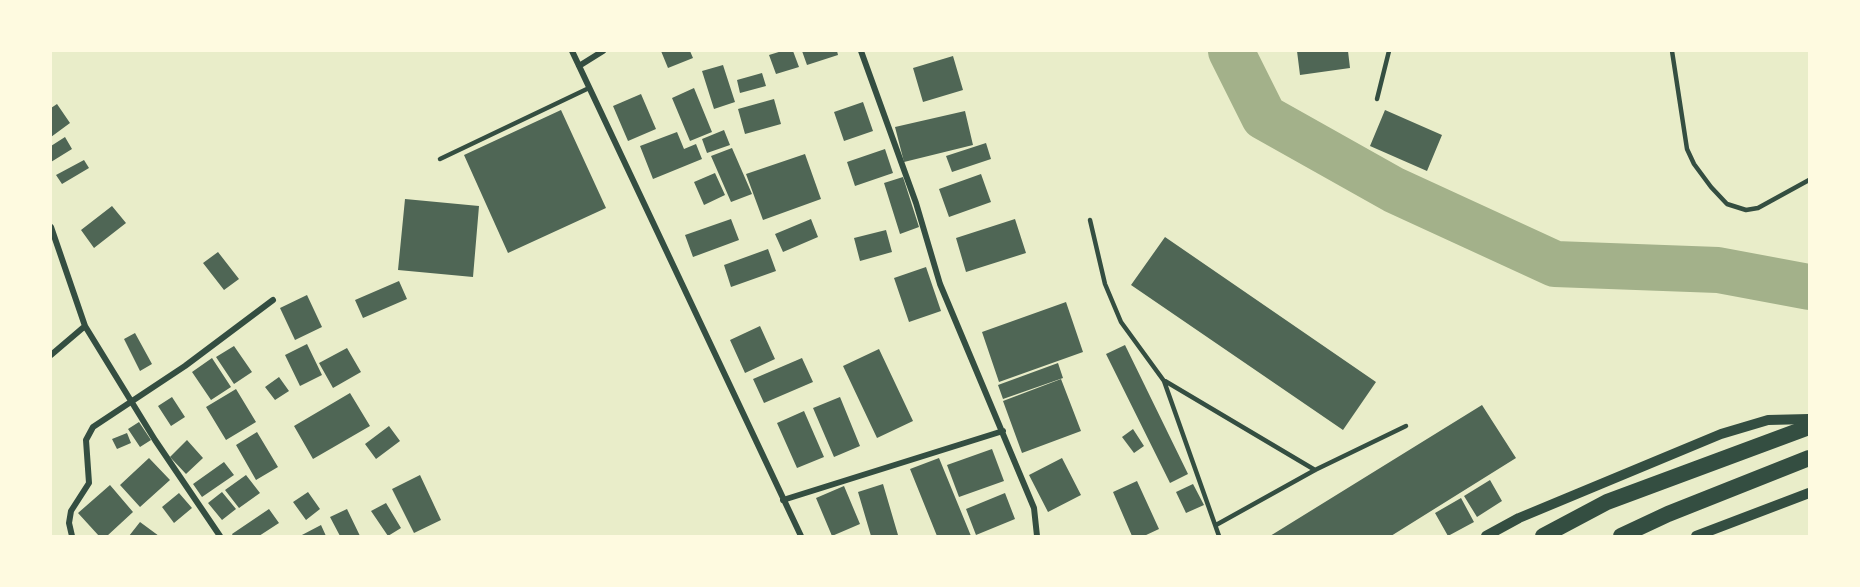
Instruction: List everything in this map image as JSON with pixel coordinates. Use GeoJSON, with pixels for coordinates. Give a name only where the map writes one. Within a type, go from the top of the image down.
{"type":"FeatureCollection","features":[{"type":"Feature","properties":{"kind":"highway"},"geometry":{"type":"LineString","coordinates":[[1543,536],[1607,502],[1809,427]]}},
{"type":"Feature","properties":{"kind":"highway"},"geometry":{"type":"LineString","coordinates":[[1621,536],[1668,514],[1809,458]]}},
{"type":"Feature","properties":{"kind":"street"},"geometry":{"type":"LineString","coordinates":[[572,51],[801,536]]}},
{"type":"Feature","properties":{"kind":"street"},"geometry":{"type":"LineString","coordinates":[[579,66],[603,51]]}},
{"type":"Feature","properties":{"kind":"street"},"geometry":{"type":"LineString","coordinates":[[861,51],[916,203],[940,284],[1034,508],[1037,536]]}},
{"type":"Feature","properties":{"kind":"street"},"geometry":{"type":"LineString","coordinates":[[51,227],[85,326],[130,402],[219,536]]}},
{"type":"Feature","properties":{"kind":"street"},"geometry":{"type":"LineString","coordinates":[[72,536],[69,522],[71,511],[89,483],[86,440],[93,427],[185,366],[273,300]]}},
{"type":"Feature","properties":{"kind":"street"},"geometry":{"type":"LineString","coordinates":[[51,356],[85,326]]}},
{"type":"Feature","properties":{"kind":"street"},"geometry":{"type":"LineString","coordinates":[[1486,536],[1519,519],[1720,434],[1768,420],[1809,419]]}},
{"type":"Feature","properties":{"kind":"street"},"geometry":{"type":"LineString","coordinates":[[783,500],[1003,431]]}},
{"type":"Feature","properties":{"kind":"street"},"geometry":{"type":"LineString","coordinates":[[1698,536],[1809,493]]}},
{"type":"Feature","properties":{"kind":"lane"},"geometry":{"type":"LineString","coordinates":[[1377,99],[1389,51]]}},
{"type":"Feature","properties":{"kind":"lane"},"geometry":{"type":"LineString","coordinates":[[1672,51],[1687,149],[1694,164],[1727,204],[1746,210],[1758,208],[1809,180]]}},
{"type":"Feature","properties":{"kind":"lane"},"geometry":{"type":"LineString","coordinates":[[440,159],[589,88]]}},
{"type":"Feature","properties":{"kind":"lane"},"geometry":{"type":"LineString","coordinates":[[1090,220],[1105,284],[1121,322],[1164,381],[1219,536]]}},
{"type":"Feature","properties":{"kind":"lane"},"geometry":{"type":"LineString","coordinates":[[1164,381],[1315,470]]}},
{"type":"Feature","properties":{"kind":"lane"},"geometry":{"type":"LineString","coordinates":[[1216,525],[1315,470],[1406,426]]}},
{"type":"Feature","properties":{"kind":"building"},"geometry":{"type":"Polygon","coordinates":[[[661,51],[690,51],[693,58],[668,68],[661,51]]]}},
{"type":"Feature","properties":{"kind":"building"},"geometry":{"type":"Polygon","coordinates":[[[782,51],[793,51],[799,67],[776,74],[769,55],[782,51]]]}},
{"type":"Feature","properties":{"kind":"building"},"geometry":{"type":"Polygon","coordinates":[[[802,51],[837,51],[838,55],[807,65],[802,51]]]}},
{"type":"Feature","properties":{"kind":"building"},"geometry":{"type":"Polygon","coordinates":[[[1297,51],[1348,51],[1350,68],[1300,75],[1297,51]]]}},
{"type":"Feature","properties":{"kind":"building"},"geometry":{"type":"Polygon","coordinates":[[[953,56],[963,90],[923,102],[913,68],[953,56]]]}},
{"type":"Feature","properties":{"kind":"building"},"geometry":{"type":"Polygon","coordinates":[[[723,65],[735,102],[714,109],[702,71],[723,65]]]}},
{"type":"Feature","properties":{"kind":"building"},"geometry":{"type":"Polygon","coordinates":[[[762,73],[766,86],[740,93],[737,80],[762,73]]]}},
{"type":"Feature","properties":{"kind":"building"},"geometry":{"type":"Polygon","coordinates":[[[694,88],[712,132],[690,141],[672,98],[694,88]]]}},
{"type":"Feature","properties":{"kind":"building"},"geometry":{"type":"Polygon","coordinates":[[[641,94],[656,129],[628,141],[613,106],[641,94]]]}},
{"type":"Feature","properties":{"kind":"building"},"geometry":{"type":"Polygon","coordinates":[[[774,99],[781,124],[745,134],[738,109],[774,99]]]}},
{"type":"Feature","properties":{"kind":"building"},"geometry":{"type":"Polygon","coordinates":[[[863,102],[873,131],[844,141],[834,112],[863,102]]]}},
{"type":"Feature","properties":{"kind":"building"},"geometry":{"type":"Polygon","coordinates":[[[57,104],[70,123],[51,137],[51,108],[57,104]]]}},
{"type":"Feature","properties":{"kind":"building"},"geometry":{"type":"Polygon","coordinates":[[[561,110],[606,208],[508,253],[464,155],[561,110]]]}},
{"type":"Feature","properties":{"kind":"building"},"geometry":{"type":"Polygon","coordinates":[[[1385,110],[1442,135],[1427,171],[1370,146],[1385,110]]]}},
{"type":"Feature","properties":{"kind":"building"},"geometry":{"type":"Polygon","coordinates":[[[965,111],[973,145],[904,162],[895,127],[965,111]]]}},
{"type":"Feature","properties":{"kind":"building"},"geometry":{"type":"Polygon","coordinates":[[[724,130],[730,145],[707,153],[702,139],[724,130]]]}},
{"type":"Feature","properties":{"kind":"building"},"geometry":{"type":"Polygon","coordinates":[[[677,132],[684,149],[696,144],[702,159],[653,179],[640,146],[677,132]]]}},
{"type":"Feature","properties":{"kind":"building"},"geometry":{"type":"Polygon","coordinates":[[[65,137],[72,149],[51,162],[51,146],[65,137]]]}},
{"type":"Feature","properties":{"kind":"building"},"geometry":{"type":"Polygon","coordinates":[[[986,143],[991,159],[952,172],[946,156],[986,143]]]}},
{"type":"Feature","properties":{"kind":"building"},"geometry":{"type":"Polygon","coordinates":[[[732,148],[752,194],[731,202],[711,156],[732,148]]]}},
{"type":"Feature","properties":{"kind":"building"},"geometry":{"type":"Polygon","coordinates":[[[885,149],[893,173],[855,186],[847,162],[885,149]]]}},
{"type":"Feature","properties":{"kind":"building"},"geometry":{"type":"Polygon","coordinates":[[[805,154],[821,199],[763,220],[746,174],[805,154]]]}},
{"type":"Feature","properties":{"kind":"building"},"geometry":{"type":"Polygon","coordinates":[[[84,160],[89,168],[62,184],[56,175],[84,160]]]}},
{"type":"Feature","properties":{"kind":"building"},"geometry":{"type":"Polygon","coordinates":[[[715,173],[725,195],[704,205],[694,182],[715,173]]]}},
{"type":"Feature","properties":{"kind":"building"},"geometry":{"type":"Polygon","coordinates":[[[981,174],[991,202],[949,217],[939,189],[981,174]]]}},
{"type":"Feature","properties":{"kind":"building"},"geometry":{"type":"Polygon","coordinates":[[[903,177],[919,227],[900,234],[884,183],[903,177]]]}},
{"type":"Feature","properties":{"kind":"building"},"geometry":{"type":"Polygon","coordinates":[[[405,199],[479,206],[473,277],[398,270],[405,199]]]}},
{"type":"Feature","properties":{"kind":"building"},"geometry":{"type":"Polygon","coordinates":[[[112,206],[126,223],[94,248],[81,230],[112,206]]]}},
{"type":"Feature","properties":{"kind":"building"},"geometry":{"type":"Polygon","coordinates":[[[731,219],[739,240],[693,257],[685,235],[731,219]]]}},
{"type":"Feature","properties":{"kind":"building"},"geometry":{"type":"Polygon","coordinates":[[[811,219],[818,237],[783,252],[775,234],[811,219]]]}},
{"type":"Feature","properties":{"kind":"building"},"geometry":{"type":"Polygon","coordinates":[[[1015,219],[1026,253],[966,272],[956,238],[1015,219]]]}},
{"type":"Feature","properties":{"kind":"building"},"geometry":{"type":"Polygon","coordinates":[[[886,230],[892,252],[860,261],[854,238],[886,230]]]}},
{"type":"Feature","properties":{"kind":"building"},"geometry":{"type":"Polygon","coordinates":[[[1165,237],[1376,382],[1343,430],[1131,285],[1165,237]]]}},
{"type":"Feature","properties":{"kind":"building"},"geometry":{"type":"Polygon","coordinates":[[[768,249],[776,271],[731,287],[724,265],[768,249]]]}},
{"type":"Feature","properties":{"kind":"building"},"geometry":{"type":"Polygon","coordinates":[[[218,252],[239,279],[224,290],[203,263],[218,252]]]}},
{"type":"Feature","properties":{"kind":"building"},"geometry":{"type":"Polygon","coordinates":[[[926,267],[941,311],[909,322],[894,278],[926,267]]]}},
{"type":"Feature","properties":{"kind":"building"},"geometry":{"type":"Polygon","coordinates":[[[399,281],[407,299],[363,318],[355,300],[399,281]]]}},
{"type":"Feature","properties":{"kind":"building"},"geometry":{"type":"Polygon","coordinates":[[[307,295],[322,327],[295,340],[280,308],[307,295]]]}},
{"type":"Feature","properties":{"kind":"building"},"geometry":{"type":"Polygon","coordinates":[[[1066,302],[1083,352],[999,382],[982,332],[1066,302]]]}},
{"type":"Feature","properties":{"kind":"building"},"geometry":{"type":"Polygon","coordinates":[[[760,326],[775,359],[745,373],[730,340],[760,326]]]}},
{"type":"Feature","properties":{"kind":"building"},"geometry":{"type":"Polygon","coordinates":[[[135,333],[152,364],[140,371],[124,339],[135,333]]]}},
{"type":"Feature","properties":{"kind":"building"},"geometry":{"type":"Polygon","coordinates":[[[307,344],[322,375],[300,386],[285,355],[307,344]]]}},
{"type":"Feature","properties":{"kind":"building"},"geometry":{"type":"Polygon","coordinates":[[[1125,345],[1188,474],[1170,483],[1106,354],[1125,345]]]}},
{"type":"Feature","properties":{"kind":"building"},"geometry":{"type":"Polygon","coordinates":[[[234,346],[252,372],[234,384],[216,357],[234,346]]]}},
{"type":"Feature","properties":{"kind":"building"},"geometry":{"type":"Polygon","coordinates":[[[347,348],[361,372],[333,388],[319,363],[347,348]]]}},
{"type":"Feature","properties":{"kind":"building"},"geometry":{"type":"Polygon","coordinates":[[[879,349],[913,421],[877,438],[843,366],[879,349]]]}},
{"type":"Feature","properties":{"kind":"building"},"geometry":{"type":"Polygon","coordinates":[[[212,358],[231,387],[211,400],[192,372],[212,358]]]}},
{"type":"Feature","properties":{"kind":"building"},"geometry":{"type":"Polygon","coordinates":[[[802,358],[813,382],[764,403],[753,379],[802,358]]]}},
{"type":"Feature","properties":{"kind":"building"},"geometry":{"type":"Polygon","coordinates":[[[1058,363],[1063,378],[1003,399],[998,385],[1058,363]]]}},
{"type":"Feature","properties":{"kind":"building"},"geometry":{"type":"Polygon","coordinates":[[[279,377],[289,391],[275,400],[265,387],[279,377]]]}},
{"type":"Feature","properties":{"kind":"building"},"geometry":{"type":"Polygon","coordinates":[[[1061,379],[1081,431],[1022,453],[1003,401],[1061,379]]]}},
{"type":"Feature","properties":{"kind":"building"},"geometry":{"type":"Polygon","coordinates":[[[236,389],[256,422],[226,440],[206,407],[236,389]]]}},
{"type":"Feature","properties":{"kind":"building"},"geometry":{"type":"Polygon","coordinates":[[[350,393],[370,426],[313,459],[294,426],[350,393]]]}},
{"type":"Feature","properties":{"kind":"building"},"geometry":{"type":"Polygon","coordinates":[[[172,397],[185,417],[171,426],[158,406],[172,397]]]}},
{"type":"Feature","properties":{"kind":"building"},"geometry":{"type":"Polygon","coordinates":[[[840,397],[860,446],[834,457],[813,408],[840,397]]]}},
{"type":"Feature","properties":{"kind":"building"},"geometry":{"type":"Polygon","coordinates":[[[1482,405],[1516,458],[1391,536],[1270,536],[1482,405]]]}},
{"type":"Feature","properties":{"kind":"building"},"geometry":{"type":"Polygon","coordinates":[[[804,411],[824,457],[797,468],[777,423],[804,411]]]}},
{"type":"Feature","properties":{"kind":"building"},"geometry":{"type":"Polygon","coordinates":[[[139,422],[151,440],[140,447],[128,429],[139,422]]]}},
{"type":"Feature","properties":{"kind":"building"},"geometry":{"type":"Polygon","coordinates":[[[389,426],[400,441],[376,459],[365,444],[389,426]]]}},
{"type":"Feature","properties":{"kind":"building"},"geometry":{"type":"Polygon","coordinates":[[[1133,429],[1144,446],[1134,453],[1122,437],[1133,429]]]}},
{"type":"Feature","properties":{"kind":"building"},"geometry":{"type":"Polygon","coordinates":[[[257,432],[278,467],[256,480],[236,445],[257,432]]]}},
{"type":"Feature","properties":{"kind":"building"},"geometry":{"type":"Polygon","coordinates":[[[127,433],[131,443],[117,449],[112,439],[127,433]]]}},
{"type":"Feature","properties":{"kind":"building"},"geometry":{"type":"Polygon","coordinates":[[[187,440],[203,458],[186,474],[170,457],[187,440]]]}},
{"type":"Feature","properties":{"kind":"building"},"geometry":{"type":"Polygon","coordinates":[[[992,449],[1004,481],[959,497],[947,465],[992,449]]]}},
{"type":"Feature","properties":{"kind":"building"},"geometry":{"type":"Polygon","coordinates":[[[149,458],[170,480],[140,507],[120,485],[149,458]]]}},
{"type":"Feature","properties":{"kind":"building"},"geometry":{"type":"Polygon","coordinates":[[[939,458],[971,536],[937,536],[910,469],[939,458]]]}},
{"type":"Feature","properties":{"kind":"building"},"geometry":{"type":"Polygon","coordinates":[[[1062,458],[1081,495],[1048,512],[1029,475],[1062,458]]]}},
{"type":"Feature","properties":{"kind":"building"},"geometry":{"type":"Polygon","coordinates":[[[224,462],[234,475],[202,497],[193,484],[224,462]]]}},
{"type":"Feature","properties":{"kind":"building"},"geometry":{"type":"Polygon","coordinates":[[[246,475],[260,493],[239,508],[225,490],[246,475]]]}},
{"type":"Feature","properties":{"kind":"building"},"geometry":{"type":"Polygon","coordinates":[[[420,475],[441,520],[414,533],[392,489],[420,475]]]}},
{"type":"Feature","properties":{"kind":"building"},"geometry":{"type":"Polygon","coordinates":[[[1490,480],[1502,501],[1477,517],[1464,496],[1490,480]]]}},
{"type":"Feature","properties":{"kind":"building"},"geometry":{"type":"Polygon","coordinates":[[[1137,481],[1159,529],[1144,536],[1132,536],[1113,492],[1137,481]]]}},
{"type":"Feature","properties":{"kind":"building"},"geometry":{"type":"Polygon","coordinates":[[[883,484],[898,535],[896,536],[871,536],[858,492],[883,484]]]}},
{"type":"Feature","properties":{"kind":"building"},"geometry":{"type":"Polygon","coordinates":[[[1193,484],[1204,505],[1186,513],[1176,492],[1193,484]]]}},
{"type":"Feature","properties":{"kind":"building"},"geometry":{"type":"Polygon","coordinates":[[[110,485],[133,512],[107,536],[99,536],[78,513],[110,485]]]}},
{"type":"Feature","properties":{"kind":"building"},"geometry":{"type":"Polygon","coordinates":[[[844,486],[860,524],[832,536],[816,498],[844,486]]]}},
{"type":"Feature","properties":{"kind":"building"},"geometry":{"type":"Polygon","coordinates":[[[222,492],[236,509],[222,520],[208,503],[222,492]]]}},
{"type":"Feature","properties":{"kind":"building"},"geometry":{"type":"Polygon","coordinates":[[[308,492],[320,509],[306,520],[293,502],[308,492]]]}},
{"type":"Feature","properties":{"kind":"building"},"geometry":{"type":"Polygon","coordinates":[[[179,493],[192,508],[174,523],[162,507],[179,493]]]}},
{"type":"Feature","properties":{"kind":"building"},"geometry":{"type":"Polygon","coordinates":[[[1005,493],[1015,519],[976,535],[966,509],[1005,493]]]}},
{"type":"Feature","properties":{"kind":"building"},"geometry":{"type":"Polygon","coordinates":[[[1461,498],[1474,522],[1448,536],[1435,513],[1461,498]]]}},
{"type":"Feature","properties":{"kind":"building"},"geometry":{"type":"Polygon","coordinates":[[[386,503],[401,528],[388,536],[371,511],[386,503]]]}},
{"type":"Feature","properties":{"kind":"building"},"geometry":{"type":"Polygon","coordinates":[[[269,509],[279,523],[259,536],[233,536],[232,534],[269,509]]]}},
{"type":"Feature","properties":{"kind":"building"},"geometry":{"type":"Polygon","coordinates":[[[347,509],[360,536],[340,536],[330,517],[347,509]]]}},
{"type":"Feature","properties":{"kind":"building"},"geometry":{"type":"Polygon","coordinates":[[[140,522],[159,536],[129,536],[140,522]]]}},
{"type":"Feature","properties":{"kind":"building"},"geometry":{"type":"Polygon","coordinates":[[[321,525],[326,536],[300,536],[321,525]]]}},
{"type":"Feature","properties":{"kind":"waterway"},"geometry":{"type":"LineString","coordinates":[[1231,51],[1264,117],[1394,190],[1555,264],[1718,270],[1809,287]]}}]}
